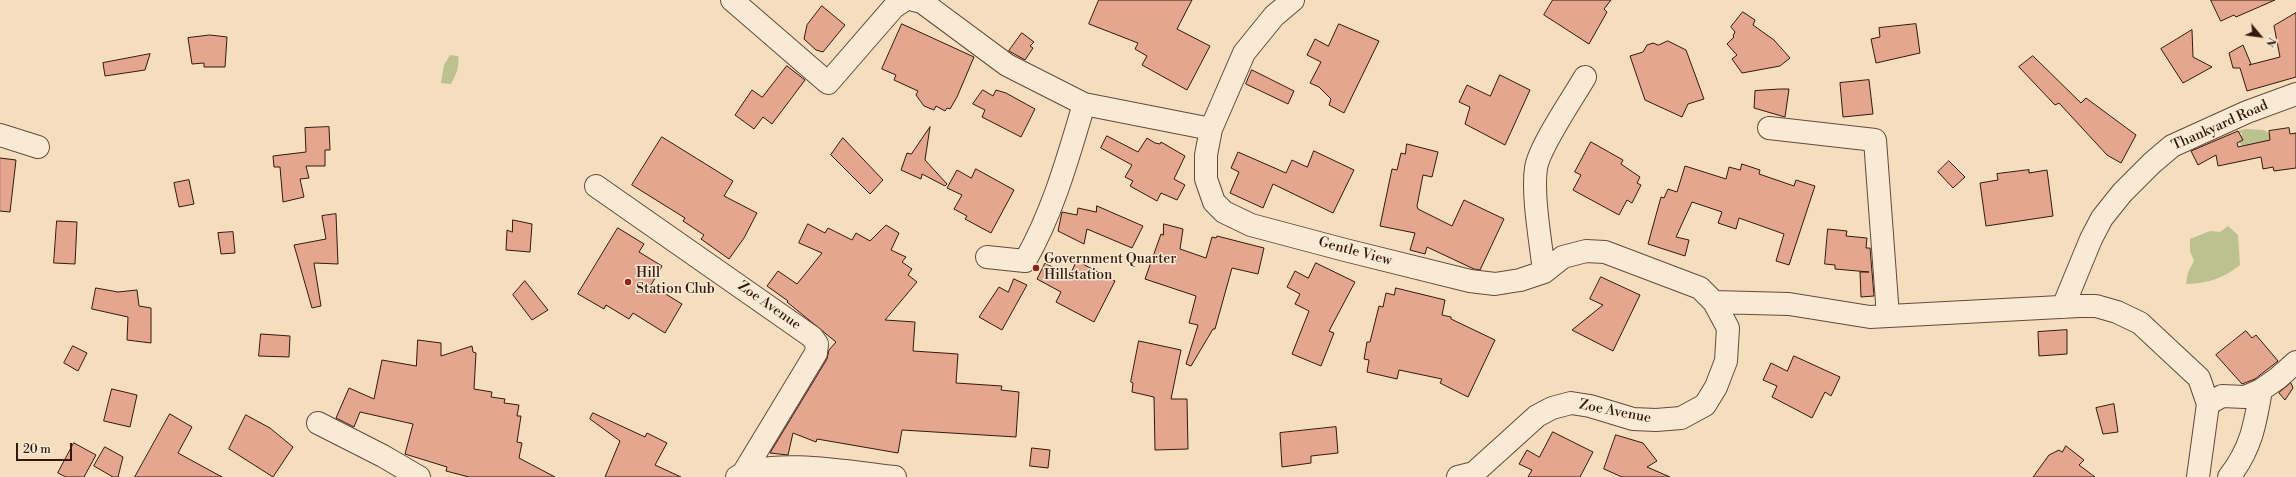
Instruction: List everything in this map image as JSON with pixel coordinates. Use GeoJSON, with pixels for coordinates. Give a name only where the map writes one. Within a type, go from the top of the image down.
{"type":"FeatureCollection","features":[{"type":"Feature","properties":{"kind":"street"},"geometry":{"type":"LineString","coordinates":[[732,0],[828,83],[894,7],[905,0]]}},
{"type":"Feature","properties":{"kind":"street"},"geometry":{"type":"LineString","coordinates":[[914,0],[922,2],[1007,65],[1084,104],[1212,128]]}},
{"type":"Feature","properties":{"kind":"street","name":"Gentle View"},"geometry":{"type":"LineString","coordinates":[[1293,0],[1274,16],[1244,52],[1212,128],[1206,155],[1206,179],[1214,202],[1234,218],[1251,225],[1470,281],[1495,284],[1520,280],[1544,272],[1563,257],[1586,251],[1605,252],[1700,288],[1714,302]]}},
{"type":"Feature","properties":{"kind":"street"},"geometry":{"type":"LineString","coordinates":[[1544,272],[1536,185],[1536,167],[1542,151],[1585,77]]}},
{"type":"Feature","properties":{"kind":"street","name":"Thankyard Road"},"geometry":{"type":"LineString","coordinates":[[2063,307],[2091,239],[2102,218],[2122,194],[2152,163],[2172,146],[2247,112],[2296,94]]}},
{"type":"Feature","properties":{"kind":"street"},"geometry":{"type":"LineString","coordinates":[[987,257],[1025,261],[1039,236],[1059,189],[1084,104]]}},
{"type":"Feature","properties":{"kind":"street"},"geometry":{"type":"LineString","coordinates":[[1769,128],[1875,140],[1888,316]]}},
{"type":"Feature","properties":{"kind":"street"},"geometry":{"type":"LineString","coordinates":[[0,135],[38,147]]}},
{"type":"Feature","properties":{"kind":"street","name":"Zoe Avenue"},"geometry":{"type":"LineString","coordinates":[[596,186],[812,337],[817,344],[816,353],[740,475]]}},
{"type":"Feature","properties":{"kind":"street"},"geometry":{"type":"LineString","coordinates":[[1714,302],[1789,304],[1870,317],[2096,306],[2117,312],[2140,323],[2199,378],[2208,404],[2198,477]]}},
{"type":"Feature","properties":{"kind":"street","name":"Zoe Avenue"},"geometry":{"type":"LineString","coordinates":[[1458,477],[1474,473],[1537,416],[1552,408],[1571,403],[1590,406],[1633,419],[1656,420],[1681,418],[1705,405],[1716,386],[1726,361],[1728,328],[1714,302]]}},
{"type":"Feature","properties":{"kind":"street"},"geometry":{"type":"LineString","coordinates":[[2208,404],[2222,396],[2245,397],[2261,390],[2278,378],[2296,362]]}},
{"type":"Feature","properties":{"kind":"street"},"geometry":{"type":"LineString","coordinates":[[2229,477],[2241,461],[2254,432],[2261,390]]}},
{"type":"Feature","properties":{"kind":"street"},"geometry":{"type":"LineString","coordinates":[[318,423],[383,456],[419,477]]}},
{"type":"Feature","properties":{"kind":"street","name":"Zoe Avenue"},"geometry":{"type":"LineString","coordinates":[[740,475],[763,467],[785,467],[895,477]]}},
{"type":"Feature","properties":{"kind":"green space"},"geometry":{"type":"Polygon","coordinates":[[[450,55],[458,56],[457,70],[451,84],[441,83],[444,65],[450,55]]]}},
{"type":"Feature","properties":{"kind":"green space"},"geometry":{"type":"Polygon","coordinates":[[[2245,129],[2264,130],[2274,137],[2274,151],[2246,150],[2239,143],[2242,133],[2237,133],[2238,131],[2245,129]]]}},
{"type":"Feature","properties":{"kind":"green space"},"geometry":{"type":"Polygon","coordinates":[[[2228,226],[2238,235],[2240,265],[2221,277],[2201,283],[2186,284],[2188,272],[2194,261],[2190,251],[2190,239],[2210,231],[2220,232],[2228,226]]]}},
{"type":"Feature","properties":{"kind":"building"},"geometry":{"type":"Polygon","coordinates":[[[1099,0],[1192,0],[1177,29],[1210,46],[1187,90],[1142,65],[1147,56],[1135,49],[1138,43],[1089,24],[1099,0]]]}},
{"type":"Feature","properties":{"kind":"building"},"geometry":{"type":"Polygon","coordinates":[[[1553,0],[1611,0],[1604,9],[1607,12],[1589,44],[1544,15],[1553,0]]]}},
{"type":"Feature","properties":{"kind":"building"},"geometry":{"type":"Polygon","coordinates":[[[2211,0],[2275,0],[2236,17],[2234,15],[2221,21],[2211,0]]]}},
{"type":"Feature","properties":{"kind":"building"},"geometry":{"type":"Polygon","coordinates":[[[822,6],[845,25],[823,52],[816,50],[804,39],[807,25],[822,6]]]}},
{"type":"Feature","properties":{"kind":"building"},"geometry":{"type":"Polygon","coordinates":[[[1743,12],[1755,20],[1753,25],[1774,40],[1790,58],[1780,66],[1742,73],[1732,59],[1737,55],[1727,44],[1734,37],[1735,32],[1731,27],[1743,12]]]}},
{"type":"Feature","properties":{"kind":"building"},"geometry":{"type":"Polygon","coordinates":[[[2296,13],[2296,77],[2247,91],[2240,68],[2233,68],[2229,53],[2243,45],[2251,64],[2249,65],[2280,57],[2274,26],[2296,13]]]}},
{"type":"Feature","properties":{"kind":"building"},"geometry":{"type":"Polygon","coordinates":[[[902,24],[974,57],[957,97],[950,109],[947,108],[945,111],[936,106],[934,110],[924,106],[916,95],[918,91],[894,80],[896,75],[882,69],[902,24]]]}},
{"type":"Feature","properties":{"kind":"building"},"geometry":{"type":"Polygon","coordinates":[[[1339,24],[1379,41],[1344,113],[1329,105],[1331,99],[1319,87],[1310,83],[1321,62],[1307,55],[1315,39],[1328,46],[1339,24]]]}},
{"type":"Feature","properties":{"kind":"building"},"geometry":{"type":"Polygon","coordinates":[[[1916,24],[1920,53],[1876,63],[1871,39],[1880,37],[1879,28],[1916,24]]]}},
{"type":"Feature","properties":{"kind":"building"},"geometry":{"type":"Polygon","coordinates":[[[2192,30],[2193,57],[2212,67],[2183,83],[2161,49],[2192,30]]]}},
{"type":"Feature","properties":{"kind":"building"},"geometry":{"type":"Polygon","coordinates":[[[1022,33],[1034,42],[1030,46],[1033,48],[1025,60],[1009,51],[1022,33]]]}},
{"type":"Feature","properties":{"kind":"building"},"geometry":{"type":"Polygon","coordinates":[[[210,35],[227,37],[225,67],[204,67],[204,63],[192,64],[188,38],[210,35]]]}},
{"type":"Feature","properties":{"kind":"building"},"geometry":{"type":"Polygon","coordinates":[[[1668,41],[1686,50],[1704,99],[1688,104],[1682,117],[1645,100],[1630,56],[1643,52],[1647,45],[1653,43],[1658,45],[1668,41]]]}},
{"type":"Feature","properties":{"kind":"building"},"geometry":{"type":"Polygon","coordinates":[[[150,54],[145,70],[105,76],[103,63],[150,54]]]}},
{"type":"Feature","properties":{"kind":"building"},"geometry":{"type":"Polygon","coordinates":[[[2033,56],[2081,103],[2086,98],[2136,135],[2121,163],[2107,155],[2059,103],[2055,105],[2019,67],[2033,56]]]}},
{"type":"Feature","properties":{"kind":"building"},"geometry":{"type":"Polygon","coordinates":[[[787,66],[805,80],[772,124],[763,117],[754,129],[735,115],[752,90],[762,97],[787,66]]]}},
{"type":"Feature","properties":{"kind":"building"},"geometry":{"type":"Polygon","coordinates":[[[1252,70],[1294,91],[1288,104],[1246,84],[1252,70]]]}},
{"type":"Feature","properties":{"kind":"building"},"geometry":{"type":"Polygon","coordinates":[[[1500,75],[1530,90],[1505,145],[1465,124],[1470,107],[1459,102],[1467,85],[1490,96],[1500,75]]]}},
{"type":"Feature","properties":{"kind":"building"},"geometry":{"type":"Polygon","coordinates":[[[1869,80],[1873,114],[1843,117],[1840,83],[1869,80]]]}},
{"type":"Feature","properties":{"kind":"building"},"geometry":{"type":"Polygon","coordinates":[[[1789,89],[1785,117],[1754,108],[1755,91],[1789,89]]]}},
{"type":"Feature","properties":{"kind":"building"},"geometry":{"type":"Polygon","coordinates":[[[983,90],[993,96],[996,90],[1006,93],[1035,109],[1021,137],[982,117],[985,110],[973,104],[983,90]]]}},
{"type":"Feature","properties":{"kind":"building"},"geometry":{"type":"Polygon","coordinates":[[[329,127],[330,150],[325,150],[325,166],[306,166],[309,178],[300,179],[304,197],[283,202],[280,167],[274,167],[273,156],[306,152],[305,128],[329,127]]]}},
{"type":"Feature","properties":{"kind":"building"},"geometry":{"type":"Polygon","coordinates":[[[930,127],[925,160],[947,184],[945,186],[922,174],[921,179],[901,170],[907,153],[911,154],[930,127]]]}},
{"type":"Feature","properties":{"kind":"building"},"geometry":{"type":"Polygon","coordinates":[[[2289,128],[2290,134],[2296,133],[2296,168],[2274,171],[2273,167],[2263,169],[2261,157],[2218,166],[2216,155],[2198,165],[2191,151],[2238,131],[2243,140],[2237,143],[2238,147],[2270,140],[2269,131],[2289,128]]]}},
{"type":"Feature","properties":{"kind":"building"},"geometry":{"type":"Polygon","coordinates":[[[1107,136],[1138,152],[1147,138],[1155,143],[1160,144],[1161,142],[1185,156],[1174,179],[1185,185],[1177,200],[1161,193],[1157,201],[1130,186],[1133,181],[1125,177],[1132,165],[1101,148],[1107,136]]]}},
{"type":"Feature","properties":{"kind":"building"},"geometry":{"type":"Polygon","coordinates":[[[662,137],[733,181],[724,196],[757,213],[744,238],[729,259],[701,239],[704,235],[683,221],[685,218],[632,185],[662,137]]]}},
{"type":"Feature","properties":{"kind":"building"},"geometry":{"type":"Polygon","coordinates":[[[843,138],[883,180],[870,194],[831,155],[843,138]]]}},
{"type":"Feature","properties":{"kind":"building"},"geometry":{"type":"Polygon","coordinates":[[[1591,142],[1623,160],[1621,164],[1640,177],[1637,183],[1641,185],[1632,203],[1627,200],[1619,215],[1573,190],[1581,175],[1575,172],[1591,142]]]}},
{"type":"Feature","properties":{"kind":"building"},"geometry":{"type":"Polygon","coordinates":[[[1407,144],[1438,152],[1432,177],[1423,175],[1417,206],[1418,209],[1452,226],[1464,200],[1504,219],[1480,270],[1474,269],[1427,247],[1425,254],[1410,250],[1415,233],[1380,226],[1392,169],[1397,170],[1401,153],[1405,154],[1407,144]]]}},
{"type":"Feature","properties":{"kind":"building"},"geometry":{"type":"Polygon","coordinates":[[[1314,151],[1354,170],[1333,213],[1273,184],[1263,208],[1230,193],[1239,172],[1231,168],[1238,152],[1286,173],[1292,160],[1307,167],[1314,151]]]}},
{"type":"Feature","properties":{"kind":"building"},"geometry":{"type":"Polygon","coordinates":[[[0,158],[16,160],[10,212],[0,211],[0,158]]]}},
{"type":"Feature","properties":{"kind":"building"},"geometry":{"type":"Polygon","coordinates":[[[1949,161],[1965,177],[1953,188],[1938,172],[1949,161]]]}},
{"type":"Feature","properties":{"kind":"building"},"geometry":{"type":"Polygon","coordinates":[[[1742,164],[1760,170],[1759,174],[1794,186],[1796,180],[1815,186],[1789,265],[1776,261],[1784,234],[1739,218],[1736,229],[1718,223],[1722,212],[1692,202],[1676,237],[1689,240],[1685,256],[1648,244],[1661,197],[1664,198],[1668,189],[1677,192],[1685,166],[1726,179],[1729,167],[1740,170],[1742,164]]]}},
{"type":"Feature","properties":{"kind":"building"},"geometry":{"type":"Polygon","coordinates":[[[976,169],[1014,190],[991,233],[965,219],[967,216],[954,209],[962,195],[947,188],[957,170],[971,178],[976,169]]]}},
{"type":"Feature","properties":{"kind":"building"},"geometry":{"type":"Polygon","coordinates":[[[2029,170],[2029,173],[2047,170],[2053,216],[1986,226],[1980,183],[1998,180],[1997,174],[2029,170]]]}},
{"type":"Feature","properties":{"kind":"building"},"geometry":{"type":"Polygon","coordinates":[[[189,180],[194,204],[179,207],[174,183],[189,180]]]}},
{"type":"Feature","properties":{"kind":"building"},"geometry":{"type":"Polygon","coordinates":[[[1097,206],[1143,226],[1132,248],[1087,229],[1084,244],[1058,231],[1062,212],[1077,215],[1078,208],[1096,212],[1097,206]]]}},
{"type":"Feature","properties":{"kind":"building"},"geometry":{"type":"Polygon","coordinates":[[[336,214],[338,264],[314,263],[321,306],[312,308],[294,245],[326,239],[322,216],[336,214]]]}},
{"type":"Feature","properties":{"kind":"building"},"geometry":{"type":"Polygon","coordinates":[[[513,220],[532,224],[530,252],[506,250],[507,230],[512,232],[513,220]]]}},
{"type":"Feature","properties":{"kind":"building"},"geometry":{"type":"Polygon","coordinates":[[[57,221],[77,222],[75,264],[54,263],[57,221]]]}},
{"type":"Feature","properties":{"kind":"building"},"geometry":{"type":"Polygon","coordinates":[[[808,224],[825,233],[828,228],[852,240],[856,233],[870,241],[886,225],[899,233],[891,250],[906,257],[902,262],[912,269],[908,275],[917,282],[885,320],[915,322],[913,351],[958,354],[956,383],[1002,386],[1001,390],[1019,392],[1016,437],[902,430],[898,453],[817,439],[816,442],[793,433],[788,455],[770,453],[827,359],[829,350],[836,342],[787,302],[788,301],[767,286],[778,271],[797,284],[822,253],[799,243],[808,224]]]}},
{"type":"Feature","properties":{"kind":"building"},"geometry":{"type":"Polygon","coordinates":[[[1164,224],[1183,229],[1180,249],[1206,258],[1212,237],[1216,238],[1217,236],[1264,248],[1258,274],[1232,268],[1215,329],[1213,329],[1191,366],[1186,364],[1198,325],[1189,323],[1196,296],[1145,279],[1161,234],[1163,235],[1164,224]]]}},
{"type":"Feature","properties":{"kind":"building"},"geometry":{"type":"Polygon","coordinates":[[[618,228],[644,244],[639,252],[662,266],[651,285],[682,304],[665,333],[633,313],[629,319],[606,305],[604,309],[578,294],[618,228]]]}},
{"type":"Feature","properties":{"kind":"building"},"geometry":{"type":"Polygon","coordinates":[[[1828,229],[1847,231],[1846,236],[1867,238],[1866,248],[1870,248],[1874,296],[1861,297],[1860,272],[1869,272],[1835,269],[1835,265],[1825,264],[1828,229]]]}},
{"type":"Feature","properties":{"kind":"building"},"geometry":{"type":"Polygon","coordinates":[[[233,232],[235,253],[221,254],[218,233],[233,232]]]}},
{"type":"Feature","properties":{"kind":"building"},"geometry":{"type":"Polygon","coordinates":[[[1077,261],[1115,281],[1094,322],[1056,302],[1061,292],[1037,279],[1045,263],[1069,276],[1077,261]]]}},
{"type":"Feature","properties":{"kind":"building"},"geometry":{"type":"Polygon","coordinates":[[[1316,263],[1355,282],[1329,331],[1334,333],[1321,366],[1292,354],[1309,311],[1295,304],[1300,294],[1287,287],[1295,271],[1308,278],[1316,263]]]}},
{"type":"Feature","properties":{"kind":"building"},"geometry":{"type":"Polygon","coordinates":[[[1601,277],[1640,295],[1613,351],[1572,330],[1603,305],[1590,299],[1601,277]]]}},
{"type":"Feature","properties":{"kind":"building"},"geometry":{"type":"Polygon","coordinates":[[[1014,279],[1027,285],[1002,330],[979,317],[999,287],[1008,292],[1014,279]]]}},
{"type":"Feature","properties":{"kind":"building"},"geometry":{"type":"Polygon","coordinates":[[[525,281],[548,310],[532,320],[513,295],[525,281]]]}},
{"type":"Feature","properties":{"kind":"building"},"geometry":{"type":"Polygon","coordinates":[[[96,288],[118,292],[137,290],[139,306],[151,308],[151,343],[127,340],[128,317],[92,309],[96,288]]]}},
{"type":"Feature","properties":{"kind":"building"},"geometry":{"type":"Polygon","coordinates":[[[1396,288],[1445,300],[1442,315],[1451,317],[1451,319],[1495,340],[1468,397],[1440,383],[1442,379],[1399,370],[1397,379],[1367,372],[1369,360],[1364,359],[1367,342],[1370,342],[1379,306],[1383,307],[1386,293],[1394,295],[1396,288]]]}},
{"type":"Feature","properties":{"kind":"building"},"geometry":{"type":"Polygon","coordinates":[[[2067,330],[2067,354],[2039,356],[2038,332],[2067,330]]]}},
{"type":"Feature","properties":{"kind":"building"},"geometry":{"type":"Polygon","coordinates":[[[2246,331],[2252,338],[2256,335],[2278,361],[2255,379],[2242,384],[2216,355],[2246,331]]]}},
{"type":"Feature","properties":{"kind":"building"},"geometry":{"type":"Polygon","coordinates":[[[261,334],[290,336],[289,357],[259,356],[261,334]]]}},
{"type":"Feature","properties":{"kind":"building"},"geometry":{"type":"Polygon","coordinates":[[[418,340],[441,343],[441,356],[472,346],[473,352],[476,353],[474,389],[492,392],[491,397],[505,399],[504,403],[519,405],[517,416],[521,416],[517,442],[522,443],[519,458],[555,477],[469,477],[446,471],[447,467],[405,454],[413,424],[360,412],[354,427],[336,418],[349,388],[374,399],[382,360],[416,366],[418,340]]]}},
{"type":"Feature","properties":{"kind":"building"},"geometry":{"type":"Polygon","coordinates":[[[1139,341],[1181,350],[1171,399],[1187,399],[1188,449],[1155,450],[1154,397],[1132,392],[1133,383],[1131,382],[1139,341]]]}},
{"type":"Feature","properties":{"kind":"building"},"geometry":{"type":"Polygon","coordinates":[[[73,346],[87,353],[78,371],[64,363],[73,346]]]}},
{"type":"Feature","properties":{"kind":"building"},"geometry":{"type":"Polygon","coordinates":[[[1794,356],[1840,377],[1831,396],[1825,392],[1812,418],[1772,397],[1777,386],[1763,380],[1771,363],[1787,371],[1794,356]]]}},
{"type":"Feature","properties":{"kind":"building"},"geometry":{"type":"Polygon","coordinates":[[[2291,383],[2293,388],[2285,400],[2279,393],[2291,383]]]}},
{"type":"Feature","properties":{"kind":"building"},"geometry":{"type":"Polygon","coordinates":[[[112,389],[137,395],[130,427],[104,421],[112,389]]]}},
{"type":"Feature","properties":{"kind":"building"},"geometry":{"type":"Polygon","coordinates":[[[2114,404],[2118,432],[2103,434],[2096,408],[2114,404]]]}},
{"type":"Feature","properties":{"kind":"building"},"geometry":{"type":"Polygon","coordinates":[[[593,413],[645,437],[647,433],[667,443],[655,465],[681,477],[605,477],[620,441],[590,419],[593,413]]]}},
{"type":"Feature","properties":{"kind":"building"},"geometry":{"type":"Polygon","coordinates":[[[170,414],[192,427],[178,453],[222,477],[135,477],[170,414]]]}},
{"type":"Feature","properties":{"kind":"building"},"geometry":{"type":"Polygon","coordinates":[[[246,415],[270,428],[293,447],[273,477],[229,449],[246,415]]]}},
{"type":"Feature","properties":{"kind":"building"},"geometry":{"type":"Polygon","coordinates":[[[1336,427],[1338,453],[1311,456],[1311,463],[1282,467],[1280,433],[1336,427]]]}},
{"type":"Feature","properties":{"kind":"building"},"geometry":{"type":"Polygon","coordinates":[[[1553,432],[1593,452],[1580,477],[1528,477],[1532,470],[1519,464],[1527,450],[1539,457],[1553,432]]]}},
{"type":"Feature","properties":{"kind":"building"},"geometry":{"type":"Polygon","coordinates":[[[1616,435],[1643,443],[1657,461],[1647,467],[1670,477],[1622,477],[1604,469],[1616,435]]]}},
{"type":"Feature","properties":{"kind":"building"},"geometry":{"type":"Polygon","coordinates":[[[74,443],[96,455],[84,477],[66,477],[58,473],[74,443]]]}},
{"type":"Feature","properties":{"kind":"building"},"geometry":{"type":"Polygon","coordinates":[[[2066,446],[2084,460],[2079,465],[2095,477],[2033,477],[2049,455],[2059,450],[2062,452],[2066,446]]]}},
{"type":"Feature","properties":{"kind":"building"},"geometry":{"type":"Polygon","coordinates":[[[105,447],[123,457],[118,477],[113,477],[94,466],[105,447]]]}},
{"type":"Feature","properties":{"kind":"building"},"geometry":{"type":"Polygon","coordinates":[[[1032,448],[1050,450],[1048,468],[1030,466],[1032,448]]]}},
{"type":"Feature","properties":{"kind":"place","name":"Government Quarter Hillstation"},"geometry":{"type":"Point","coordinates":[1036,268]}},
{"type":"Feature","properties":{"kind":"place","name":"Hill Station Club"},"geometry":{"type":"Point","coordinates":[628,282]}}]}
